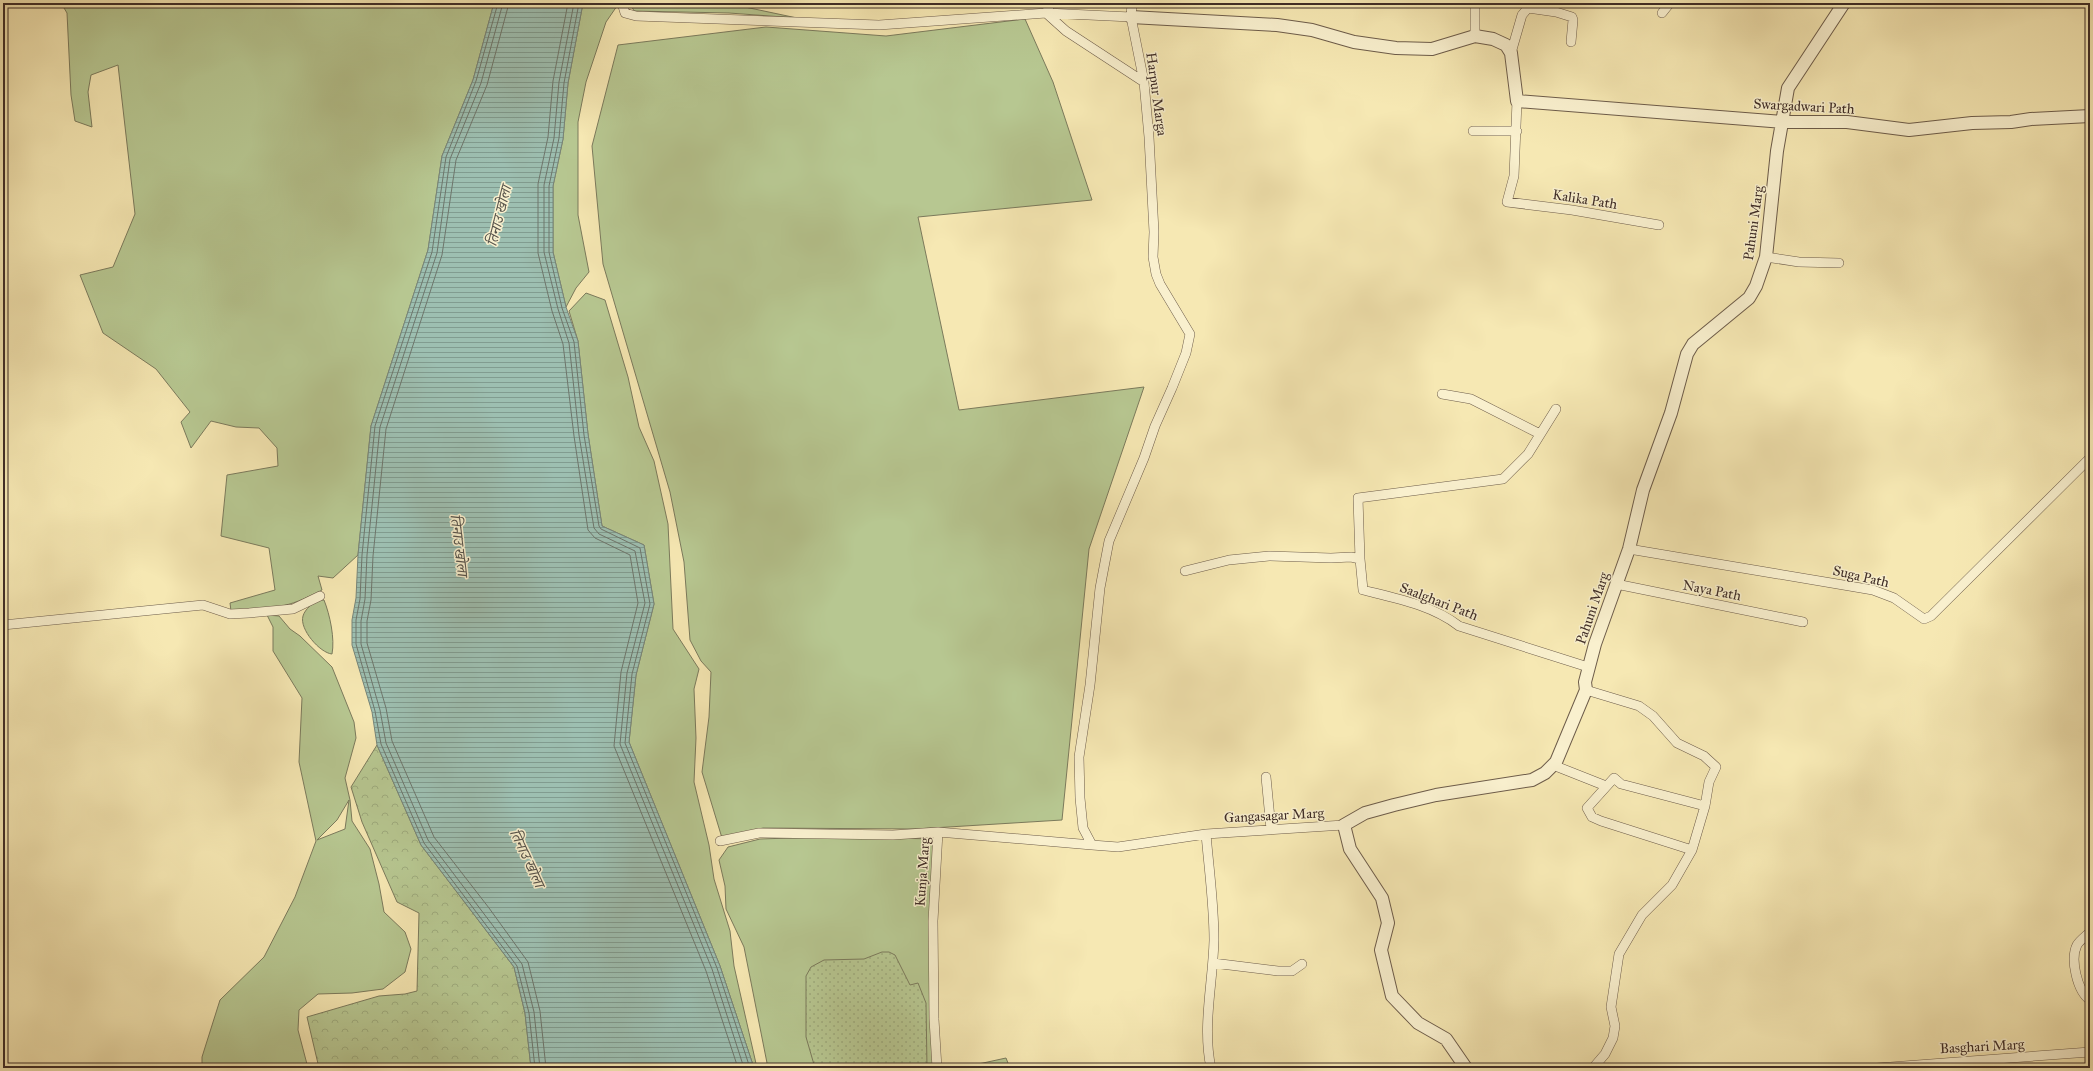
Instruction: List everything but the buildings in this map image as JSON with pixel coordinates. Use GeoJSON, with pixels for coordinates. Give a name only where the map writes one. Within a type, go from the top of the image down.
{"type":"FeatureCollection","features":[{"type":"Feature","properties":{"kind":"street"},"geometry":{"type":"LineString","coordinates":[[622,3],[625,12],[636,16],[879,25],[1046,13],[1131,16],[1277,25],[1312,30],[1354,42],[1396,48],[1432,48],[1475,36],[1493,39],[1506,45],[1511,53]]}},
{"type":"Feature","properties":{"kind":"street"},"geometry":{"type":"LineString","coordinates":[[1046,13],[1051,3]]}},
{"type":"Feature","properties":{"kind":"street","name":"Harpur Marga"},"geometry":{"type":"LineString","coordinates":[[1092,845],[1083,828],[1080,798],[1079,757],[1090,685],[1100,588],[1109,541],[1186,353],[1190,334],[1156,274],[1153,257],[1153,189],[1144,82],[1131,16],[1132,3]]}},
{"type":"Feature","properties":{"kind":"street"},"geometry":{"type":"LineString","coordinates":[[1475,3],[1475,36]]}},
{"type":"Feature","properties":{"kind":"street"},"geometry":{"type":"LineString","coordinates":[[1662,13],[1670,3]]}},
{"type":"Feature","properties":{"kind":"street","name":"Pahuni Marg"},"geometry":{"type":"LineString","coordinates":[[1344,825],[1365,813],[1394,805],[1436,795],[1532,780],[1545,773],[1553,765],[1586,690],[1585,682],[1588,667],[1629,548],[1643,490],[1670,413],[1687,354],[1693,344],[1749,298],[1756,286],[1766,257],[1782,122],[1788,88],[1844,3]]}},
{"type":"Feature","properties":{"kind":"street"},"geometry":{"type":"LineString","coordinates":[[1472,131],[1517,131],[1517,101],[1511,53],[1524,11],[1532,8],[1556,12],[1572,17],[1571,42]]}},
{"type":"Feature","properties":{"kind":"street"},"geometry":{"type":"LineString","coordinates":[[1046,13],[1066,31],[1144,82]]}},
{"type":"Feature","properties":{"kind":"street","name":"Swargadwari Path"},"geometry":{"type":"LineString","coordinates":[[1517,101],[1782,122],[1847,122],[1909,130],[2031,119],[2090,116]]}},
{"type":"Feature","properties":{"kind":"street","name":"Kalika Path"},"geometry":{"type":"LineString","coordinates":[[1517,131],[1514,176],[1507,202],[1572,210],[1658,225]]}},
{"type":"Feature","properties":{"kind":"street"},"geometry":{"type":"LineString","coordinates":[[1766,257],[1800,262],[1839,263]]}},
{"type":"Feature","properties":{"kind":"street"},"geometry":{"type":"LineString","coordinates":[[1442,394],[1471,399],[1540,434]]}},
{"type":"Feature","properties":{"kind":"street"},"geometry":{"type":"LineString","coordinates":[[1185,571],[1228,560],[1269,556],[1331,558],[1351,556],[1360,559],[1358,498],[1503,479],[1528,454],[1556,409]]}},
{"type":"Feature","properties":{"kind":"street","name":"Suga Path"},"geometry":{"type":"LineString","coordinates":[[1629,548],[1873,590],[1894,598],[1924,619],[1931,616],[2089,459]]}},
{"type":"Feature","properties":{"kind":"street","name":"Saalghari Path"},"geometry":{"type":"LineString","coordinates":[[1360,559],[1363,590],[1431,610],[1447,617],[1459,626],[1588,667]]}},
{"type":"Feature","properties":{"kind":"street","name":"Naya Path"},"geometry":{"type":"LineString","coordinates":[[1616,584],[1803,622]]}},
{"type":"Feature","properties":{"kind":"street"},"geometry":{"type":"LineString","coordinates":[[3,625],[202,605],[230,614],[293,609],[320,596]]}},
{"type":"Feature","properties":{"kind":"street"},"geometry":{"type":"LineString","coordinates":[[1586,690],[1639,706],[1653,716],[1677,743],[1710,760],[1716,767],[1709,782],[1705,806],[1692,850],[1672,885],[1642,915],[1619,954],[1611,1007],[1614,1026],[1613,1038],[1605,1054],[1593,1068]]}},
{"type":"Feature","properties":{"kind":"street"},"geometry":{"type":"LineString","coordinates":[[1553,765],[1606,786]]}},
{"type":"Feature","properties":{"kind":"street"},"geometry":{"type":"LineString","coordinates":[[1266,777],[1271,829]]}},
{"type":"Feature","properties":{"kind":"street"},"geometry":{"type":"LineString","coordinates":[[1692,850],[1592,817],[1587,808],[1614,778],[1621,784],[1705,806]]}},
{"type":"Feature","properties":{"kind":"street"},"geometry":{"type":"LineString","coordinates":[[1344,825],[1350,849],[1382,898],[1388,923],[1381,950],[1392,996],[1418,1023],[1446,1039],[1466,1068]]}},
{"type":"Feature","properties":{"kind":"street","name":"Gangasagar Marg"},"geometry":{"type":"LineString","coordinates":[[1092,845],[1118,847],[1206,834],[1344,825]]}},
{"type":"Feature","properties":{"kind":"street"},"geometry":{"type":"LineString","coordinates":[[720,841],[759,833],[893,835],[938,832]]}},
{"type":"Feature","properties":{"kind":"street","name":"Kunja Marg"},"geometry":{"type":"LineString","coordinates":[[937,1068],[934,1019],[933,921],[938,832],[1092,845]]}},
{"type":"Feature","properties":{"kind":"street"},"geometry":{"type":"LineString","coordinates":[[1206,834],[1214,918],[1213,963],[1208,1030],[1208,1057],[1211,1068]]}},
{"type":"Feature","properties":{"kind":"street"},"geometry":{"type":"LineString","coordinates":[[2090,932],[2078,945],[2074,966],[2081,988],[2090,1000]]}},
{"type":"Feature","properties":{"kind":"street"},"geometry":{"type":"LineString","coordinates":[[1213,963],[1278,971],[1292,971],[1302,964]]}},
{"type":"Feature","properties":{"kind":"street","name":"Basghari Marg"},"geometry":{"type":"LineString","coordinates":[[1877,1068],[1931,1063],[1992,1061],[2090,1052]]}},
{"type":"Feature","properties":{"kind":"green space"},"geometry":{"type":"Polygon","coordinates":[[[61,3],[494,3],[473,80],[442,156],[428,250],[371,426],[358,555],[333,578],[318,576],[322,590],[298,601],[278,607],[257,610],[231,611],[230,603],[275,590],[269,548],[221,536],[227,475],[278,466],[277,448],[259,428],[236,427],[211,421],[191,448],[181,422],[190,412],[156,369],[103,333],[80,275],[113,267],[135,214],[118,65],[91,75],[88,92],[92,127],[75,121],[71,95],[67,13],[61,3]]]}},
{"type":"Feature","properties":{"kind":"green space"},"geometry":{"type":"Polygon","coordinates":[[[583,3],[617,3],[617,6],[606,22],[586,82],[578,122],[578,215],[589,272],[576,288],[566,307],[553,252],[553,186],[563,139],[568,83],[583,3]]]}},
{"type":"Feature","properties":{"kind":"green space"},"geometry":{"type":"Polygon","coordinates":[[[630,3],[726,3],[797,18],[729,13],[634,11],[630,3]]]}},
{"type":"Feature","properties":{"kind":"green space"},"geometry":{"type":"Polygon","coordinates":[[[1025,19],[1053,82],[1092,200],[918,217],[959,410],[1144,387],[1089,549],[1062,820],[916,829],[763,828],[722,838],[702,772],[709,717],[711,672],[701,661],[690,640],[684,562],[670,492],[603,264],[592,146],[618,45],[766,27],[886,36],[1025,19]]]}},
{"type":"Feature","properties":{"kind":"green space"},"geometry":{"type":"Polygon","coordinates":[[[586,293],[605,300],[628,377],[639,427],[654,461],[668,524],[673,629],[699,669],[694,689],[696,738],[694,782],[709,845],[714,879],[730,931],[734,966],[757,1068],[754,1068],[720,966],[629,742],[636,675],[654,604],[644,545],[602,526],[588,434],[578,341],[569,311],[586,293]]]}},
{"type":"Feature","properties":{"kind":"green space"},"geometry":{"type":"Polygon","coordinates":[[[318,600],[324,600],[328,613],[332,634],[332,654],[327,653],[316,645],[304,627],[303,616],[305,611],[318,600]]]}},
{"type":"Feature","properties":{"kind":"green space"},"geometry":{"type":"Polygon","coordinates":[[[267,615],[279,616],[290,629],[300,636],[332,667],[354,722],[356,738],[345,778],[350,800],[352,821],[370,849],[384,912],[405,932],[411,949],[405,972],[383,989],[352,993],[318,994],[299,1010],[298,1030],[308,1068],[202,1068],[202,1057],[220,1000],[264,957],[295,897],[316,841],[299,762],[302,698],[273,651],[273,627],[267,615]],[[349,800],[337,820],[317,840],[345,829],[349,800]]]}},
{"type":"Feature","properties":{"kind":"green space"},"geometry":{"type":"Polygon","coordinates":[[[377,745],[421,845],[514,967],[525,1013],[531,1068],[319,1068],[307,1017],[379,996],[405,994],[417,991],[419,913],[397,902],[362,822],[351,787],[377,745]]]}},
{"type":"Feature","properties":{"kind":"green space"},"geometry":{"type":"Polygon","coordinates":[[[821,837],[941,839],[931,918],[934,1068],[768,1068],[744,947],[726,909],[725,886],[719,860],[728,847],[760,839],[821,837]]]}},
{"type":"Feature","properties":{"kind":"green space"},"geometry":{"type":"Polygon","coordinates":[[[882,952],[889,952],[895,955],[910,985],[918,983],[926,1003],[927,1068],[815,1068],[806,1037],[806,976],[811,967],[824,960],[864,959],[882,952]]]}},
{"type":"Feature","properties":{"kind":"green space"},"geometry":{"type":"Polygon","coordinates":[[[1006,1058],[1010,1068],[960,1068],[1006,1058]]]}},
{"type":"Feature","properties":{"kind":"water","name":"तिनाउ खोला"},"geometry":{"type":"Polygon","coordinates":[[[494,3],[583,3],[568,83],[563,139],[553,186],[553,252],[566,307],[578,341],[588,434],[602,526],[644,545],[654,604],[636,675],[629,742],[720,966],[754,1068],[531,1068],[525,1013],[514,967],[421,845],[377,745],[372,712],[352,645],[352,620],[356,598],[358,555],[371,426],[428,250],[442,156],[473,80],[494,3]]]}}]}
